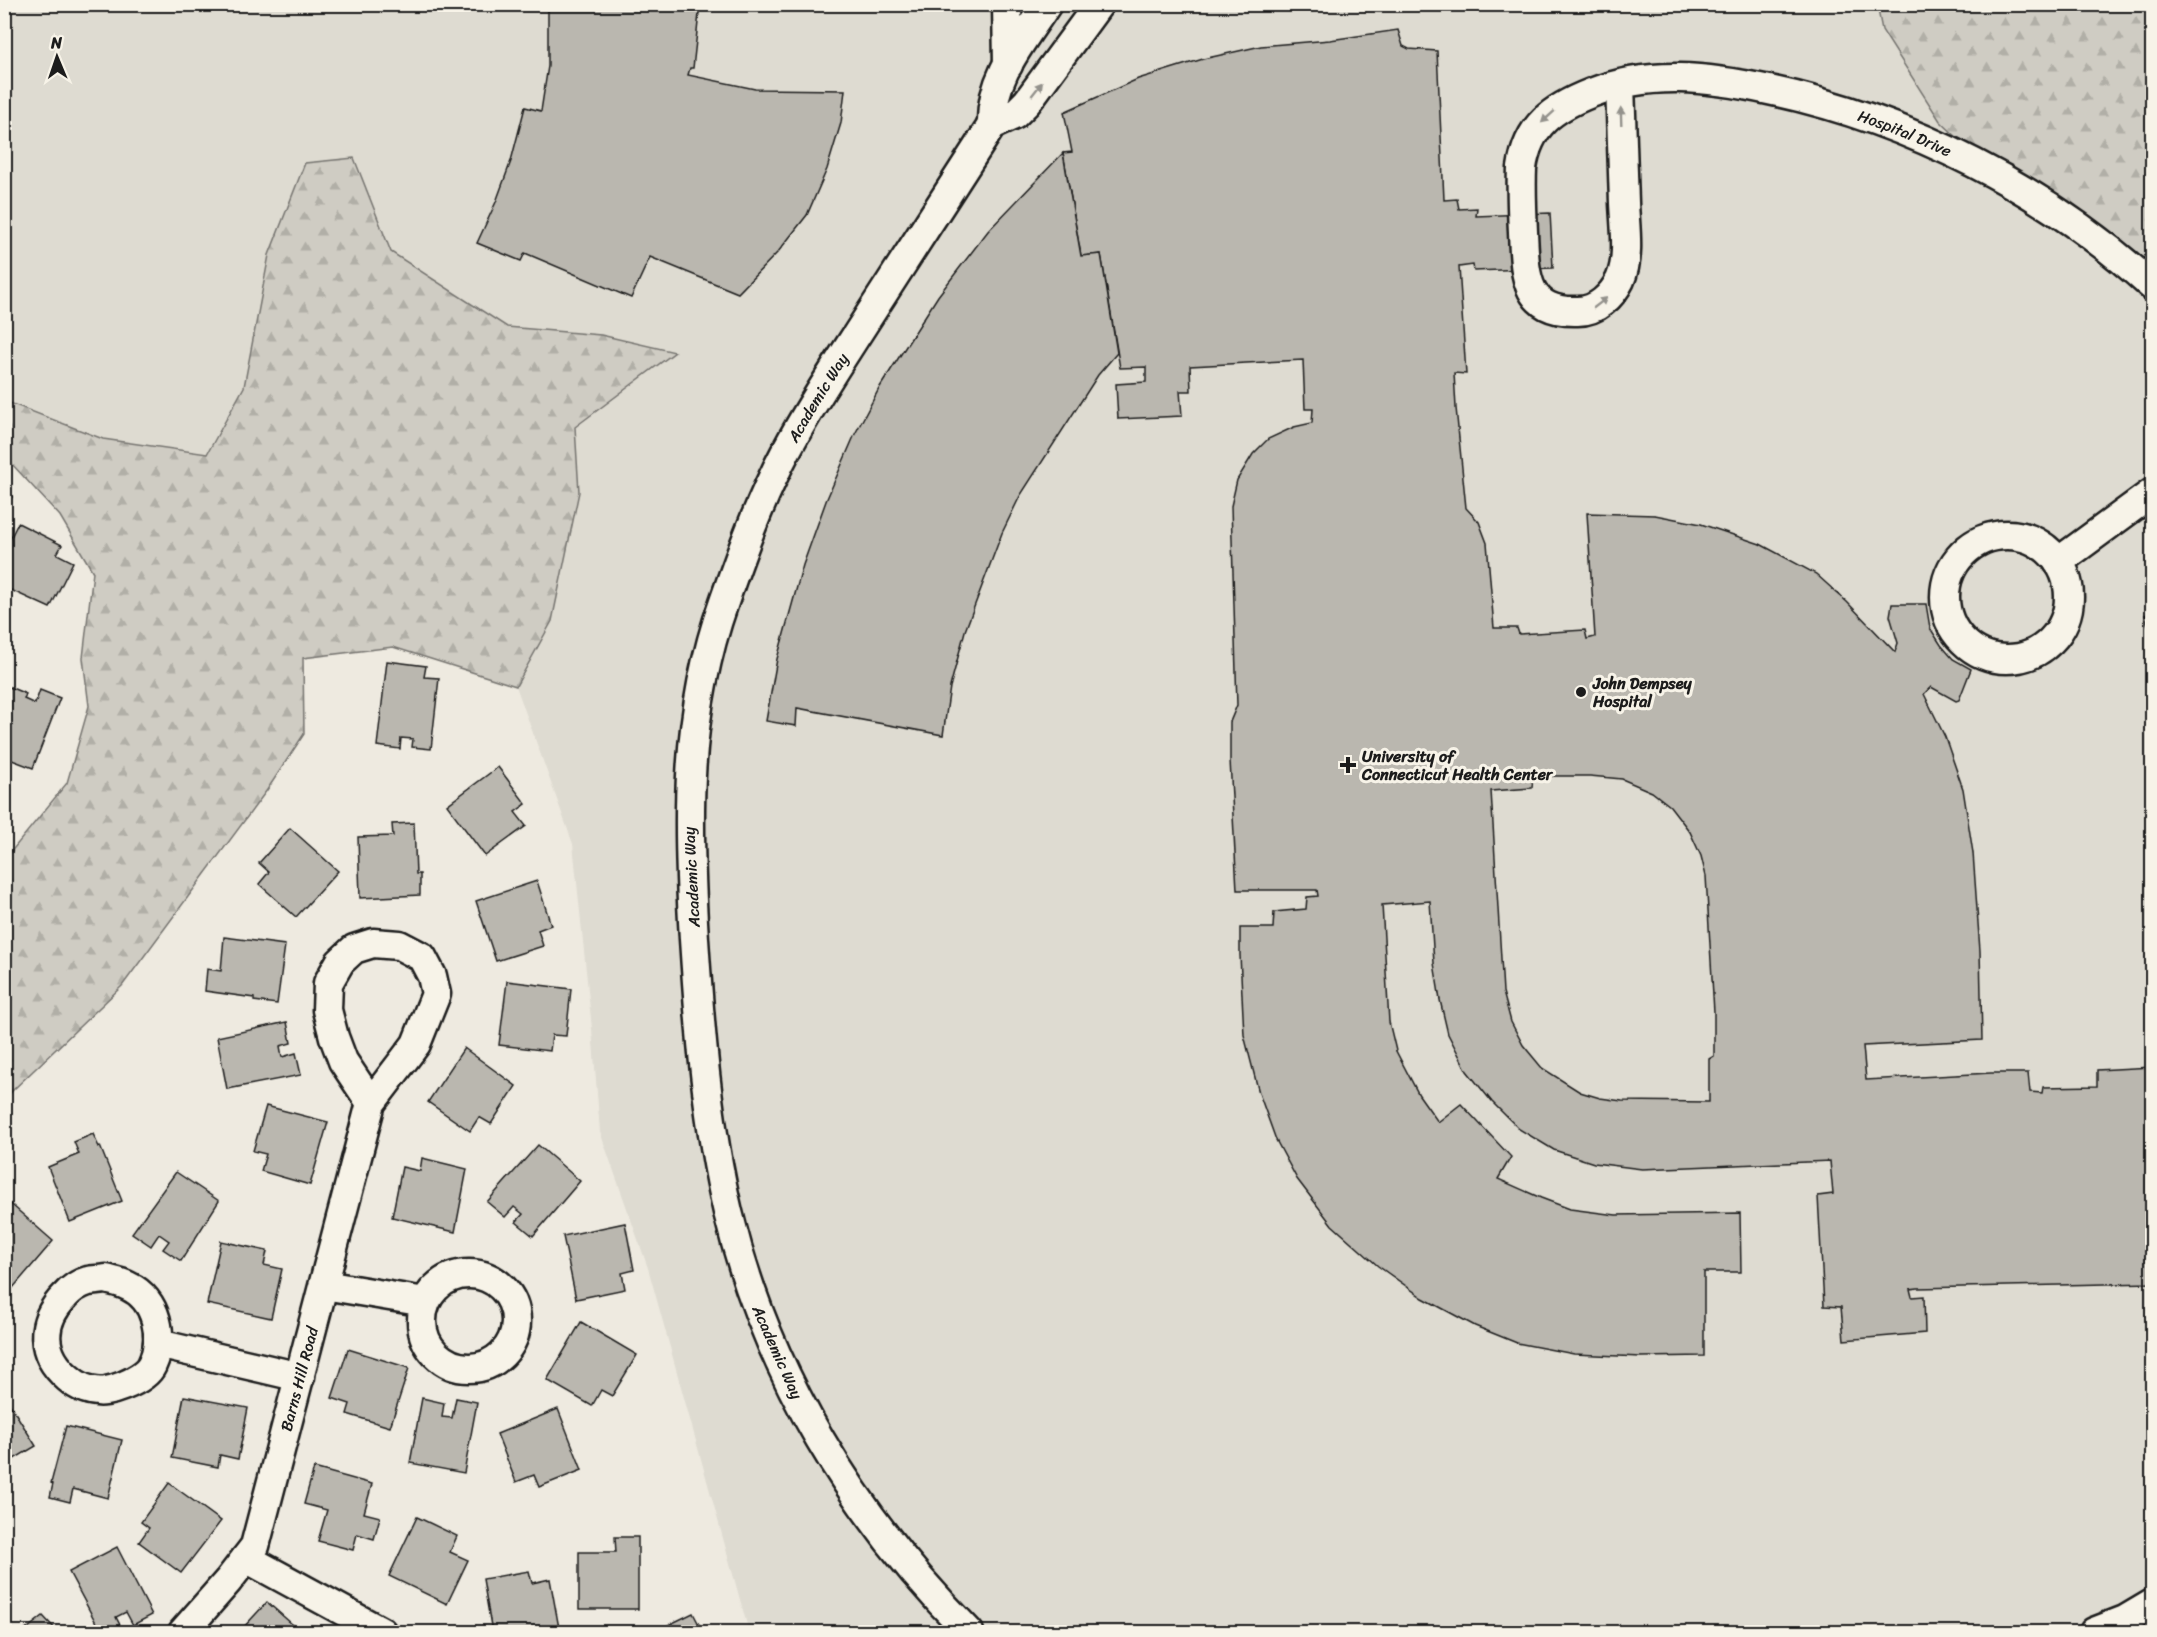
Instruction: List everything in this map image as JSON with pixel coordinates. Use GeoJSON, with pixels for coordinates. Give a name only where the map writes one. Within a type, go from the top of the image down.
{"type":"FeatureCollection","features":[{"type":"Feature","properties":{"kind":"street","name":"Academic Way"},"geometry":{"type":"LineString","coordinates":[[1007,4],[1008,65]]}},
{"type":"Feature","properties":{"kind":"street","name":"Academic Way"},"geometry":{"type":"LineString","coordinates":[[969,1632],[884,1534],[826,1452],[781,1364],[744,1267],[723,1190],[709,1097],[696,976],[688,852],[688,810],[692,752],[708,654],[722,606],[766,492],[807,415],[992,125],[996,88],[1047,4]]}},
{"type":"Feature","properties":{"kind":"street","name":"Academic Way"},"geometry":{"type":"LineString","coordinates":[[992,125],[1014,115],[1027,102],[1099,4]]}},
{"type":"Feature","properties":{"kind":"street","name":"Hospital Drive"},"geometry":{"type":"LineString","coordinates":[[1620,84],[1625,249],[1621,279],[1606,299],[1592,309],[1573,312],[1550,308],[1540,302],[1532,292],[1524,263],[1521,183],[1527,146],[1537,128],[1556,110],[1572,101],[1620,84],[1643,79],[1675,77],[1737,83],[1818,102],[1893,127],[1973,163],[2020,188],[2101,244],[2152,286]]}},
{"type":"Feature","properties":{"kind":"street"},"geometry":{"type":"LineString","coordinates":[[2058,562],[2152,493]]}},
{"type":"Feature","properties":{"kind":"street"},"geometry":{"type":"LineString","coordinates":[[2016,536],[2035,542],[2058,562],[2064,571],[2069,591],[2068,613],[2059,632],[2036,652],[2015,659],[1984,655],[1966,644],[1953,627],[1946,608],[1946,587],[1959,558],[1975,545],[1995,537],[2016,536]]}},
{"type":"Feature","properties":{"kind":"street","name":"Barns Hill Road"},"geometry":{"type":"LineString","coordinates":[[183,1632],[255,1546],[371,1103],[416,1044],[436,994],[432,976],[422,957],[399,945],[373,943],[354,949],[340,962],[328,983],[327,1010],[334,1037],[344,1061],[371,1103]]}},
{"type":"Feature","properties":{"kind":"street"},"geometry":{"type":"LineString","coordinates":[[324,1284],[424,1302]]}},
{"type":"Feature","properties":{"kind":"street"},"geometry":{"type":"LineString","coordinates":[[158,1344],[300,1377]]}},
{"type":"Feature","properties":{"kind":"street"},"geometry":{"type":"LineString","coordinates":[[246,1558],[382,1632]]}},
{"type":"Feature","properties":{"kind":"street"},"geometry":{"type":"LineString","coordinates":[[2094,1632],[2125,1620],[2152,1604]]}},
{"type":"Feature","properties":{"kind":"shaded area","name":"University of Connecticut Health Center"},"geometry":{"type":"Polygon","coordinates":[[[4,5],[2152,5],[2152,1632],[749,1632],[648,1268],[600,1132],[573,844],[516,686],[5,436],[4,5]]]}},
{"type":"Feature","properties":{"kind":"green space"},"geometry":{"type":"Polygon","coordinates":[[[1877,5],[2152,5],[2152,283],[1988,167],[1940,121],[1882,30],[1877,5]]]}},
{"type":"Feature","properties":{"kind":"green space"},"geometry":{"type":"Polygon","coordinates":[[[354,158],[391,252],[507,327],[601,335],[675,352],[575,427],[579,492],[552,621],[516,686],[393,647],[303,658],[304,734],[267,790],[122,986],[12,1091],[5,1101],[5,859],[67,783],[89,706],[83,658],[93,572],[60,516],[11,463],[5,460],[5,401],[103,439],[207,454],[244,387],[269,255],[305,163],[354,158]]]}},
{"type":"Feature","properties":{"kind":"building"},"geometry":{"type":"Polygon","coordinates":[[[548,4],[700,4],[693,68],[690,68],[688,75],[755,89],[845,90],[841,123],[827,169],[807,215],[778,252],[738,293],[650,257],[631,298],[525,253],[521,261],[477,243],[496,202],[511,161],[525,107],[541,111],[548,66],[548,4]]]}},
{"type":"Feature","properties":{"kind":"building","name":"John Dempsey Hospital"},"geometry":{"type":"Polygon","coordinates":[[[1398,30],[1403,46],[1409,49],[1437,51],[1444,200],[1457,199],[1459,209],[1477,208],[1476,216],[1550,213],[1553,268],[1474,271],[1473,265],[1459,267],[1466,374],[1454,373],[1456,408],[1466,508],[1479,522],[1487,543],[1494,628],[1517,628],[1519,634],[1585,630],[1587,639],[1595,637],[1587,513],[1655,515],[1701,524],[1760,544],[1816,574],[1847,602],[1895,652],[1898,643],[1890,616],[1892,604],[1926,604],[1930,628],[1941,645],[1953,659],[1971,669],[1959,700],[1956,701],[1931,687],[1924,694],[1945,737],[1963,789],[1973,853],[1980,951],[1982,1040],[1863,1046],[1866,1080],[2028,1073],[2030,1092],[2042,1093],[2043,1087],[2097,1086],[2097,1070],[2152,1067],[2152,1283],[1910,1289],[1912,1297],[1924,1296],[1925,1333],[1844,1340],[1841,1307],[1824,1306],[1818,1196],[1833,1194],[1830,1161],[1642,1169],[1594,1163],[1554,1150],[1519,1129],[1492,1102],[1467,1071],[1448,1034],[1434,963],[1430,901],[1382,905],[1389,1022],[1396,1051],[1419,1095],[1438,1122],[1461,1104],[1511,1157],[1498,1179],[1570,1209],[1616,1215],[1740,1213],[1741,1272],[1704,1272],[1704,1356],[1641,1357],[1574,1354],[1517,1343],[1475,1326],[1423,1298],[1378,1266],[1332,1225],[1297,1179],[1276,1140],[1259,1093],[1244,1035],[1240,928],[1273,928],[1274,912],[1306,909],[1307,897],[1318,896],[1317,890],[1237,890],[1230,760],[1230,722],[1237,705],[1231,506],[1237,480],[1253,454],[1268,439],[1294,427],[1312,423],[1313,409],[1305,409],[1303,360],[1190,366],[1191,391],[1180,391],[1182,416],[1118,419],[1116,384],[1146,382],[1146,367],[1120,368],[1101,254],[1081,256],[1063,153],[1072,152],[1064,112],[1138,79],[1203,59],[1261,46],[1330,40],[1398,30]],[[1533,776],[1532,788],[1491,791],[1503,992],[1511,1022],[1523,1045],[1542,1068],[1580,1092],[1622,1101],[1709,1102],[1709,1059],[1714,1056],[1714,1012],[1706,876],[1701,856],[1690,832],[1670,806],[1652,792],[1622,779],[1590,776],[1533,776]]]}},
{"type":"Feature","properties":{"kind":"building"},"geometry":{"type":"Polygon","coordinates":[[[1063,153],[1081,256],[1101,254],[1117,353],[1098,375],[1020,496],[1002,533],[965,631],[950,687],[943,735],[797,708],[796,726],[766,721],[777,659],[803,565],[826,501],[855,434],[880,387],[938,296],[988,231],[1063,153]]]}},
{"type":"Feature","properties":{"kind":"building"},"geometry":{"type":"Polygon","coordinates":[[[4,492],[12,497],[4,508],[4,492]]]}},
{"type":"Feature","properties":{"kind":"building"},"geometry":{"type":"Polygon","coordinates":[[[18,523],[62,545],[57,554],[73,562],[50,608],[4,587],[4,551],[18,523]]]}},
{"type":"Feature","properties":{"kind":"building"},"geometry":{"type":"Polygon","coordinates":[[[2152,612],[2152,639],[2145,615],[2152,612]]]}},
{"type":"Feature","properties":{"kind":"building"},"geometry":{"type":"Polygon","coordinates":[[[387,661],[426,666],[424,677],[439,678],[431,749],[412,747],[413,739],[401,738],[400,749],[377,746],[387,661]]]}},
{"type":"Feature","properties":{"kind":"building"},"geometry":{"type":"Polygon","coordinates":[[[7,686],[26,694],[24,699],[35,704],[40,690],[60,698],[33,768],[4,757],[4,692],[7,686]]]}},
{"type":"Feature","properties":{"kind":"building"},"geometry":{"type":"Polygon","coordinates":[[[498,767],[526,804],[515,812],[526,826],[485,856],[447,805],[498,767]]]}},
{"type":"Feature","properties":{"kind":"building"},"geometry":{"type":"Polygon","coordinates":[[[414,823],[416,874],[420,874],[420,895],[360,898],[358,837],[393,836],[392,824],[414,823]]]}},
{"type":"Feature","properties":{"kind":"building"},"geometry":{"type":"Polygon","coordinates":[[[290,828],[338,871],[296,917],[259,884],[269,872],[259,863],[290,828]]]}},
{"type":"Feature","properties":{"kind":"building"},"geometry":{"type":"Polygon","coordinates":[[[537,881],[551,925],[538,930],[543,946],[496,961],[476,901],[537,881]]]}},
{"type":"Feature","properties":{"kind":"building"},"geometry":{"type":"Polygon","coordinates":[[[224,937],[285,945],[277,1004],[254,1001],[254,998],[205,991],[207,969],[221,971],[224,937]]]}},
{"type":"Feature","properties":{"kind":"building"},"geometry":{"type":"Polygon","coordinates":[[[507,981],[571,989],[566,1036],[552,1035],[550,1051],[499,1045],[507,981]]]}},
{"type":"Feature","properties":{"kind":"building"},"geometry":{"type":"Polygon","coordinates":[[[287,1022],[291,1043],[280,1046],[282,1057],[296,1053],[301,1075],[227,1089],[217,1037],[287,1022]]]}},
{"type":"Feature","properties":{"kind":"building"},"geometry":{"type":"Polygon","coordinates":[[[464,1048],[516,1086],[491,1124],[479,1117],[470,1131],[428,1102],[464,1048]]]}},
{"type":"Feature","properties":{"kind":"building"},"geometry":{"type":"Polygon","coordinates":[[[266,1106],[328,1122],[310,1185],[261,1171],[266,1154],[253,1151],[266,1106]]]}},
{"type":"Feature","properties":{"kind":"building"},"geometry":{"type":"Polygon","coordinates":[[[93,1134],[122,1201],[70,1222],[48,1167],[79,1154],[74,1142],[93,1134]]]}},
{"type":"Feature","properties":{"kind":"building"},"geometry":{"type":"Polygon","coordinates":[[[538,1145],[580,1181],[533,1236],[516,1222],[523,1214],[514,1207],[505,1217],[487,1202],[538,1145]]]}},
{"type":"Feature","properties":{"kind":"building"},"geometry":{"type":"Polygon","coordinates":[[[422,1158],[467,1169],[455,1232],[392,1217],[402,1167],[420,1171],[422,1158]]]}},
{"type":"Feature","properties":{"kind":"building"},"geometry":{"type":"Polygon","coordinates":[[[176,1172],[219,1201],[181,1261],[163,1249],[169,1241],[159,1234],[151,1246],[132,1233],[176,1172]]]}},
{"type":"Feature","properties":{"kind":"building"},"geometry":{"type":"Polygon","coordinates":[[[5,1199],[53,1241],[12,1289],[4,1282],[5,1199]]]}},
{"type":"Feature","properties":{"kind":"building"},"geometry":{"type":"Polygon","coordinates":[[[625,1223],[634,1270],[622,1273],[625,1289],[576,1299],[563,1236],[625,1223]]]}},
{"type":"Feature","properties":{"kind":"building"},"geometry":{"type":"Polygon","coordinates":[[[221,1241],[267,1251],[264,1265],[282,1269],[271,1318],[207,1304],[221,1241]]]}},
{"type":"Feature","properties":{"kind":"building"},"geometry":{"type":"Polygon","coordinates":[[[581,1322],[637,1355],[612,1396],[601,1390],[592,1406],[547,1380],[581,1322]]]}},
{"type":"Feature","properties":{"kind":"building"},"geometry":{"type":"Polygon","coordinates":[[[348,1349],[409,1368],[390,1427],[347,1414],[350,1404],[332,1398],[348,1349]]]}},
{"type":"Feature","properties":{"kind":"building"},"geometry":{"type":"Polygon","coordinates":[[[4,1395],[36,1446],[4,1465],[4,1395]]]}},
{"type":"Feature","properties":{"kind":"building"},"geometry":{"type":"Polygon","coordinates":[[[184,1396],[248,1408],[238,1459],[220,1455],[218,1467],[172,1458],[184,1396]]]}},
{"type":"Feature","properties":{"kind":"building"},"geometry":{"type":"Polygon","coordinates":[[[422,1398],[444,1403],[442,1417],[452,1418],[456,1398],[477,1402],[464,1473],[410,1463],[422,1398]]]}},
{"type":"Feature","properties":{"kind":"building"},"geometry":{"type":"Polygon","coordinates":[[[558,1409],[582,1470],[539,1487],[534,1475],[516,1482],[497,1434],[558,1409]]]}},
{"type":"Feature","properties":{"kind":"building"},"geometry":{"type":"Polygon","coordinates":[[[66,1426],[122,1440],[108,1498],[73,1489],[70,1502],[50,1497],[53,1484],[51,1483],[66,1426]]]}},
{"type":"Feature","properties":{"kind":"building"},"geometry":{"type":"Polygon","coordinates":[[[314,1468],[372,1484],[364,1513],[380,1517],[374,1539],[357,1534],[353,1550],[318,1541],[327,1510],[304,1504],[314,1468]]]}},
{"type":"Feature","properties":{"kind":"building"},"geometry":{"type":"Polygon","coordinates":[[[169,1483],[221,1521],[181,1573],[139,1542],[149,1528],[141,1522],[169,1483]]]}},
{"type":"Feature","properties":{"kind":"building"},"geometry":{"type":"Polygon","coordinates":[[[417,1517],[457,1536],[450,1552],[468,1560],[447,1604],[389,1576],[417,1517]]]}},
{"type":"Feature","properties":{"kind":"building"},"geometry":{"type":"Polygon","coordinates":[[[615,1537],[638,1537],[638,1609],[579,1609],[579,1552],[616,1552],[615,1537]]]}},
{"type":"Feature","properties":{"kind":"building"},"geometry":{"type":"Polygon","coordinates":[[[117,1547],[152,1615],[133,1625],[126,1612],[116,1617],[121,1627],[110,1632],[101,1632],[69,1572],[117,1547]]]}},
{"type":"Feature","properties":{"kind":"building"},"geometry":{"type":"Polygon","coordinates":[[[529,1571],[532,1583],[550,1579],[559,1628],[532,1632],[492,1632],[483,1579],[529,1571]]]}},
{"type":"Feature","properties":{"kind":"building"},"geometry":{"type":"Polygon","coordinates":[[[267,1602],[301,1632],[245,1632],[242,1629],[267,1602]]]}},
{"type":"Feature","properties":{"kind":"building"},"geometry":{"type":"Polygon","coordinates":[[[693,1613],[703,1632],[654,1632],[693,1613]]]}},
{"type":"Feature","properties":{"kind":"building"},"geometry":{"type":"Polygon","coordinates":[[[43,1616],[58,1632],[23,1632],[43,1616]]]}},
{"type":"Feature","properties":{"kind":"place","name":"John Dempsey Hospital"},"geometry":{"type":"Point","coordinates":[1581,692]}},
{"type":"Feature","properties":{"kind":"place","name":"University of Connecticut Health Center"},"geometry":{"type":"Point","coordinates":[1348,765]}}]}
